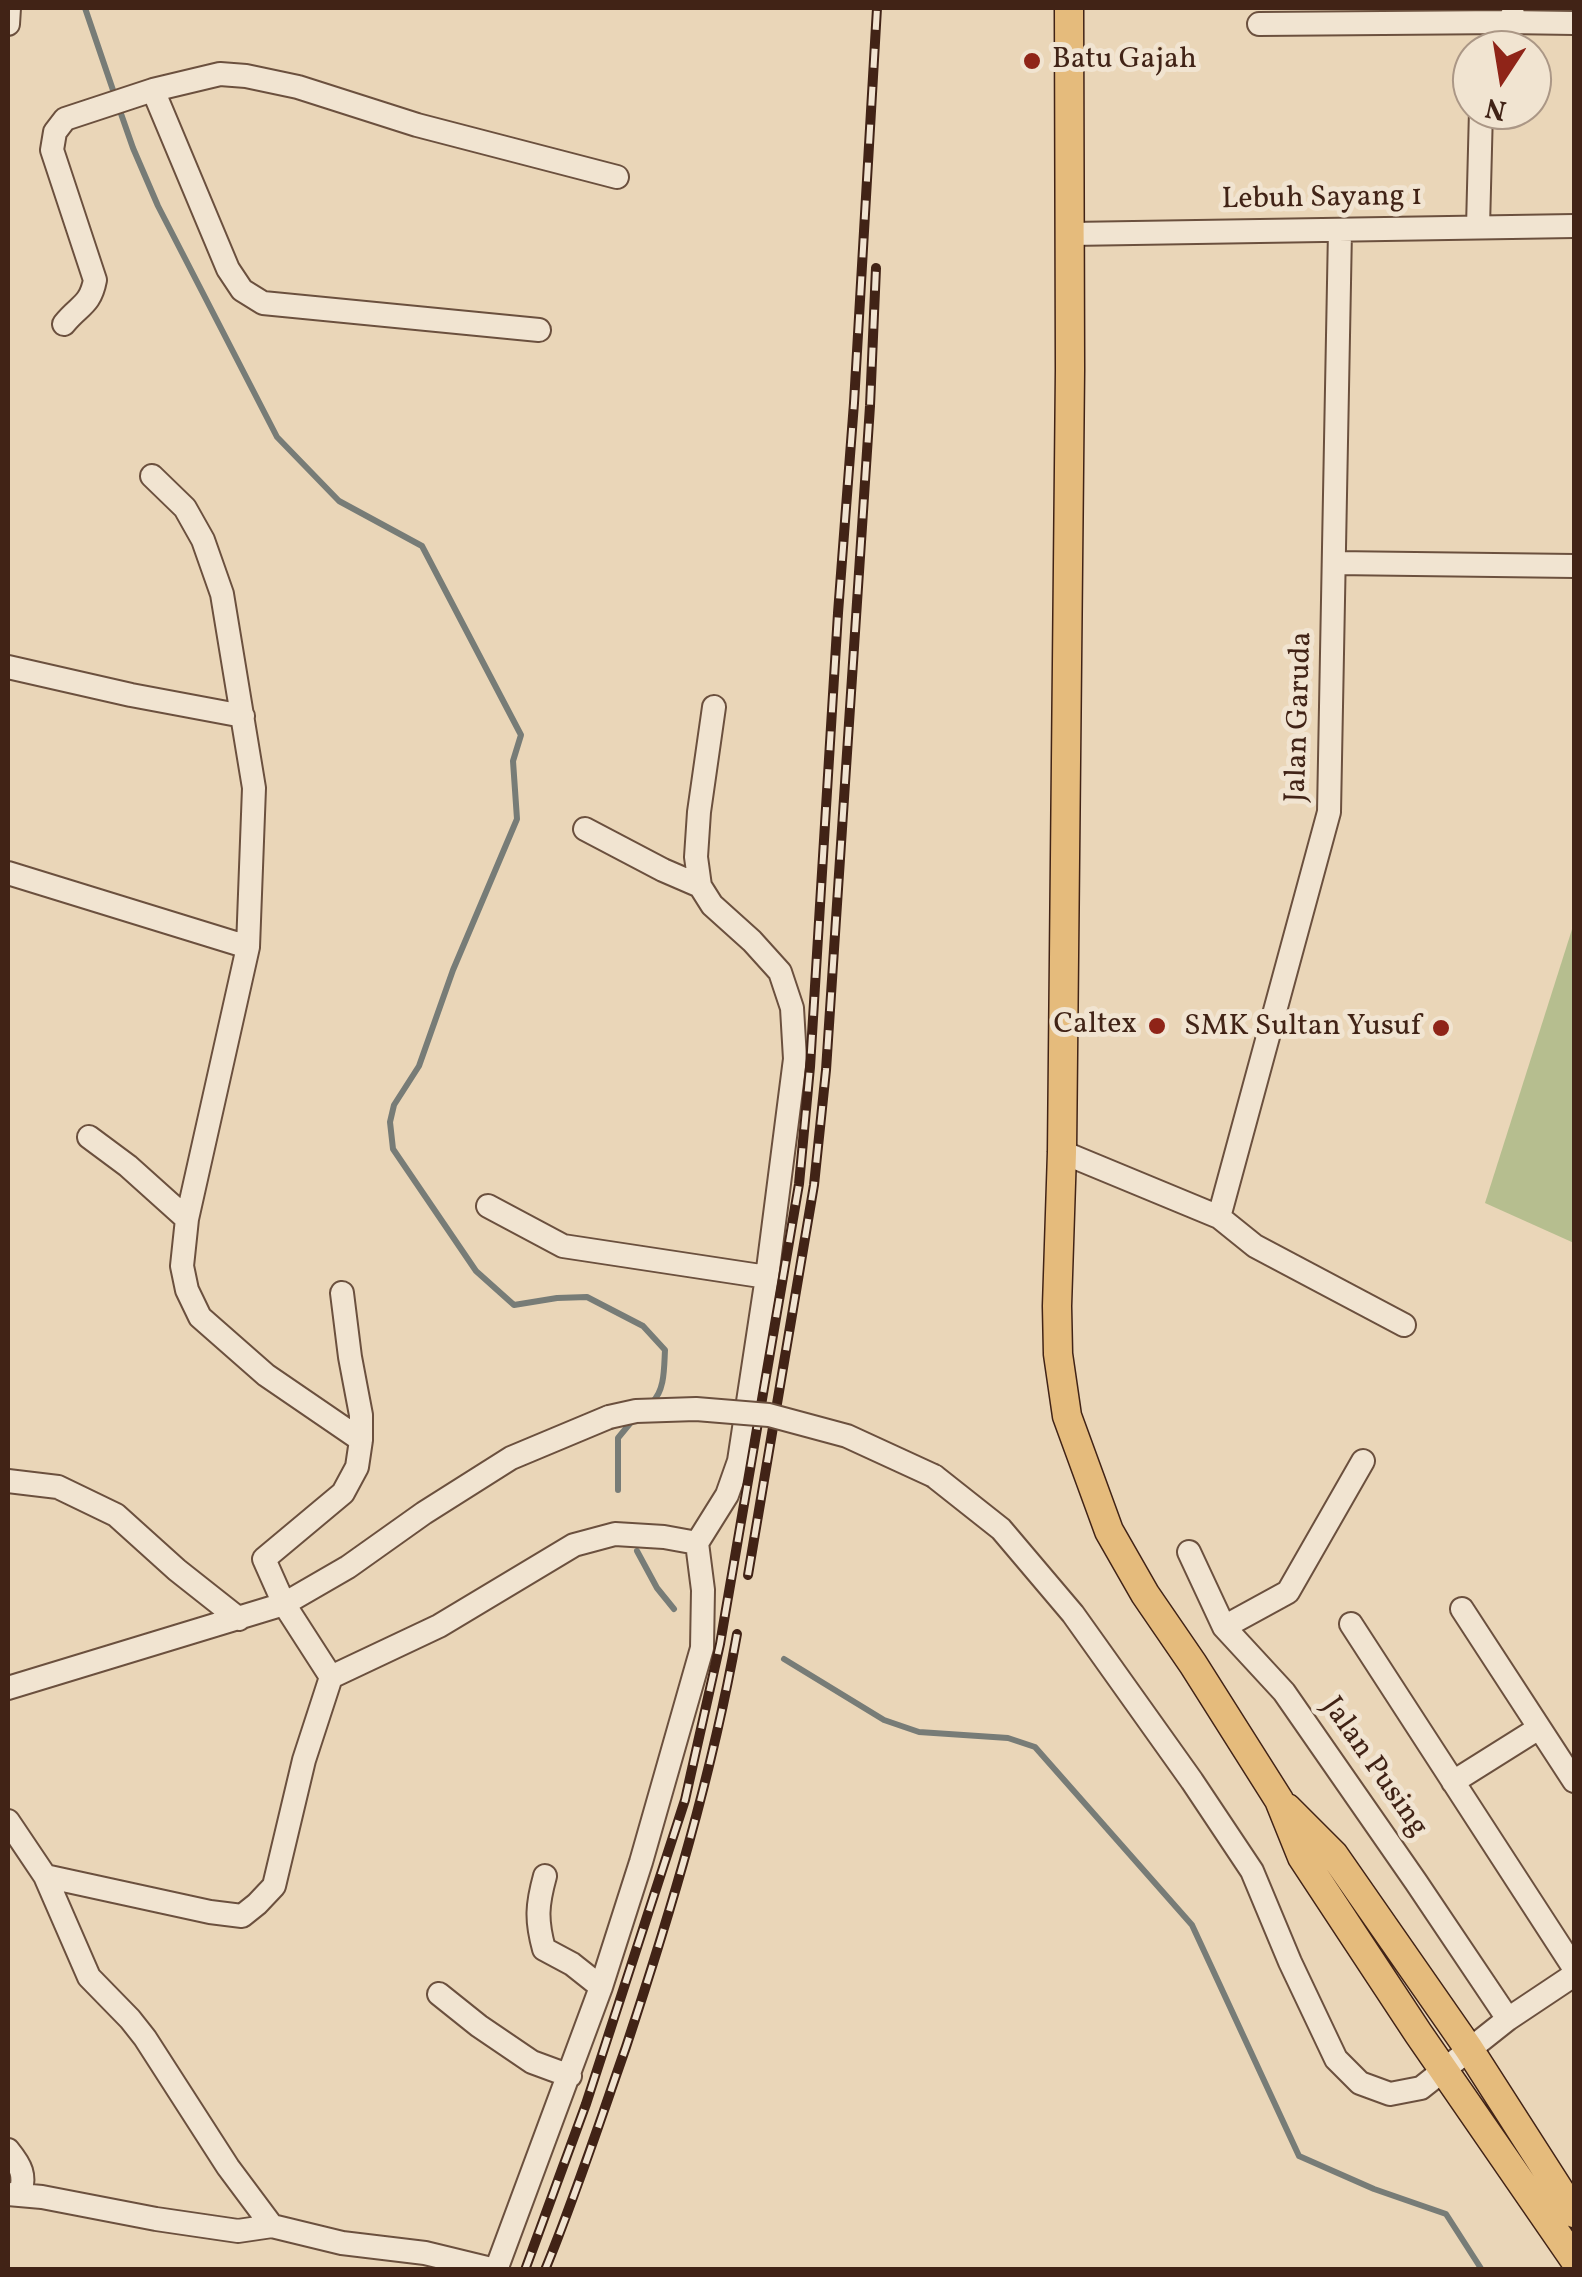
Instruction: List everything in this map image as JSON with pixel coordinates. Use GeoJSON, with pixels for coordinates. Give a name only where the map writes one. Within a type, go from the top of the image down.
{"type":"FeatureCollection","features":[{"type":"Feature","properties":{"kind":"main road"},"geometry":{"type":"LineString","coordinates":[[1070,8],[1062,1152],[1057,1322],[1067,1416],[1109,1530],[1145,1594],[1279,1800],[1302,1857],[1574,2259]]}},
{"type":"Feature","properties":{"kind":"main road"},"geometry":{"type":"LineString","coordinates":[[1279,1800],[1334,1855],[1469,2049],[1574,2213]]}},
{"type":"Feature","properties":{"kind":"street"},"geometry":{"type":"LineString","coordinates":[[1259,24],[1513,15],[1574,24]]}},
{"type":"Feature","properties":{"kind":"street"},"geometry":{"type":"LineString","coordinates":[[64,324],[87,303],[95,280],[52,150],[55,132],[65,119],[153,90],[220,74],[246,76],[298,87],[417,125],[618,177]]}},
{"type":"Feature","properties":{"kind":"street"},"geometry":{"type":"LineString","coordinates":[[153,90],[228,268],[242,290],[264,302],[539,330]]}},
{"type":"Feature","properties":{"kind":"street"},"geometry":{"type":"LineString","coordinates":[[1478,227],[1480,130]]}},
{"type":"Feature","properties":{"kind":"street","name":"Lebuh Sayang 1"},"geometry":{"type":"LineString","coordinates":[[1071,234],[1574,226]]}},
{"type":"Feature","properties":{"kind":"street","name":"Jalan Garuda"},"geometry":{"type":"LineString","coordinates":[[1219,1217],[1329,812],[1340,230]]}},
{"type":"Feature","properties":{"kind":"street"},"geometry":{"type":"LineString","coordinates":[[152,476],[186,508],[204,540],[222,594],[254,788],[248,947],[187,1220],[182,1266],[187,1290],[200,1317],[266,1376],[361,1440]]}},
{"type":"Feature","properties":{"kind":"street"},"geometry":{"type":"LineString","coordinates":[[1336,563],[1574,566]]}},
{"type":"Feature","properties":{"kind":"street"},"geometry":{"type":"LineString","coordinates":[[8,667],[242,716]]}},
{"type":"Feature","properties":{"kind":"street"},"geometry":{"type":"LineString","coordinates":[[8,2150],[24,2180],[14,2194],[238,2230],[272,2226],[342,2243],[425,2253],[496,2270],[601,1987],[702,1648],[704,1590],[697,1543],[727,1496],[740,1461],[767,1277],[795,1059],[792,1008],[780,972],[752,940],[712,905],[700,886],[696,857],[698,827],[714,707]]}},
{"type":"Feature","properties":{"kind":"street"},"geometry":{"type":"LineString","coordinates":[[585,829],[700,886]]}},
{"type":"Feature","properties":{"kind":"street"},"geometry":{"type":"LineString","coordinates":[[8,874],[248,947]]}},
{"type":"Feature","properties":{"kind":"street"},"geometry":{"type":"LineString","coordinates":[[90,1137],[187,1220]]}},
{"type":"Feature","properties":{"kind":"street"},"geometry":{"type":"LineString","coordinates":[[1062,1152],[1219,1217],[1255,1246],[1404,1325]]}},
{"type":"Feature","properties":{"kind":"street"},"geometry":{"type":"LineString","coordinates":[[488,1206],[563,1246],[767,1277]]}},
{"type":"Feature","properties":{"kind":"street"},"geometry":{"type":"LineString","coordinates":[[331,1677],[284,1604],[264,1559],[343,1493],[357,1466],[361,1415],[342,1294]]}},
{"type":"Feature","properties":{"kind":"street"},"geometry":{"type":"LineString","coordinates":[[8,1688],[284,1604],[348,1567],[512,1458],[609,1417],[636,1411],[696,1408],[769,1415],[848,1436],[934,1476],[1001,1529],[1073,1614],[1252,1871],[1336,2059],[1360,2084],[1390,2094],[1421,2088],[1574,1972],[1351,1624]]}},
{"type":"Feature","properties":{"kind":"street"},"geometry":{"type":"LineString","coordinates":[[1224,1627],[1288,1592],[1363,1461]]}},
{"type":"Feature","properties":{"kind":"street"},"geometry":{"type":"LineString","coordinates":[[8,1481],[58,1487],[116,1514],[239,1619]]}},
{"type":"Feature","properties":{"kind":"street"},"geometry":{"type":"LineString","coordinates":[[45,1876],[242,1916],[274,1886],[304,1760],[331,1677],[439,1626],[574,1545],[615,1534],[697,1543]]}},
{"type":"Feature","properties":{"kind":"street","name":"Jalan Pusing"},"geometry":{"type":"LineString","coordinates":[[1190,1552],[1224,1627],[1284,1692],[1508,2019]]}},
{"type":"Feature","properties":{"kind":"street"},"geometry":{"type":"LineString","coordinates":[[1462,1608],[1574,1781]]}},
{"type":"Feature","properties":{"kind":"street"},"geometry":{"type":"LineString","coordinates":[[1454,1782],[1540,1728]]}},
{"type":"Feature","properties":{"kind":"street"},"geometry":{"type":"LineString","coordinates":[[8,1821],[45,1876],[88,1977],[130,2019],[272,2226]]}},
{"type":"Feature","properties":{"kind":"street"},"geometry":{"type":"LineString","coordinates":[[545,1876],[538,1904],[538,1927],[544,1949],[572,1964],[601,1987]]}},
{"type":"Feature","properties":{"kind":"street"},"geometry":{"type":"LineString","coordinates":[[439,1994],[532,2062],[570,2076]]}},
{"type":"Feature","properties":{"kind":"green space"},"geometry":{"type":"Polygon","coordinates":[[[1574,923],[1574,1243],[1485,1203],[1574,923]]]}},
{"type":"Feature","properties":{"kind":"waterway"},"geometry":{"type":"LineString","coordinates":[[85,8],[115,96]]}},
{"type":"Feature","properties":{"kind":"waterway"},"geometry":{"type":"LineString","coordinates":[[119,108],[158,206],[277,437],[339,501],[422,546],[521,735],[513,761],[517,819],[453,970],[419,1066],[394,1105],[390,1122],[393,1149],[476,1271],[514,1305],[587,1297],[643,1326],[665,1350],[662,1385],[652,1402]]}},
{"type":"Feature","properties":{"kind":"waterway"},"geometry":{"type":"LineString","coordinates":[[618,1490],[618,1438],[632,1421]]}},
{"type":"Feature","properties":{"kind":"waterway"},"geometry":{"type":"LineString","coordinates":[[637,1551],[657,1588],[674,1609]]}},
{"type":"Feature","properties":{"kind":"waterway"},"geometry":{"type":"LineString","coordinates":[[784,1659],[884,1720],[919,1732],[1008,1738],[1035,1747],[1192,1925],[1299,2156],[1374,2189],[1446,2214],[1482,2270]]}},
{"type":"Feature","properties":{"kind":"railway"},"geometry":{"type":"LineString","coordinates":[[525,2270],[586,2104],[685,1800],[720,1644],[799,1184],[810,1067],[877,8]]}},
{"type":"Feature","properties":{"kind":"railway"},"geometry":{"type":"LineString","coordinates":[[748,1575],[814,1185],[826,1070],[876,268]]}},
{"type":"Feature","properties":{"kind":"railway"},"geometry":{"type":"LineString","coordinates":[[545,2270],[626,2047],[674,1894],[703,1791],[737,1634]]}},
{"type":"Feature","properties":{"kind":"place","name":"Batu Gajah"},"geometry":{"type":"Point","coordinates":[1032,61]}},
{"type":"Feature","properties":{"kind":"place","name":"Caltex"},"geometry":{"type":"Point","coordinates":[1157,1026]}},
{"type":"Feature","properties":{"kind":"place","name":"SMK Sultan Yusuf"},"geometry":{"type":"Point","coordinates":[1441,1028]}}]}
